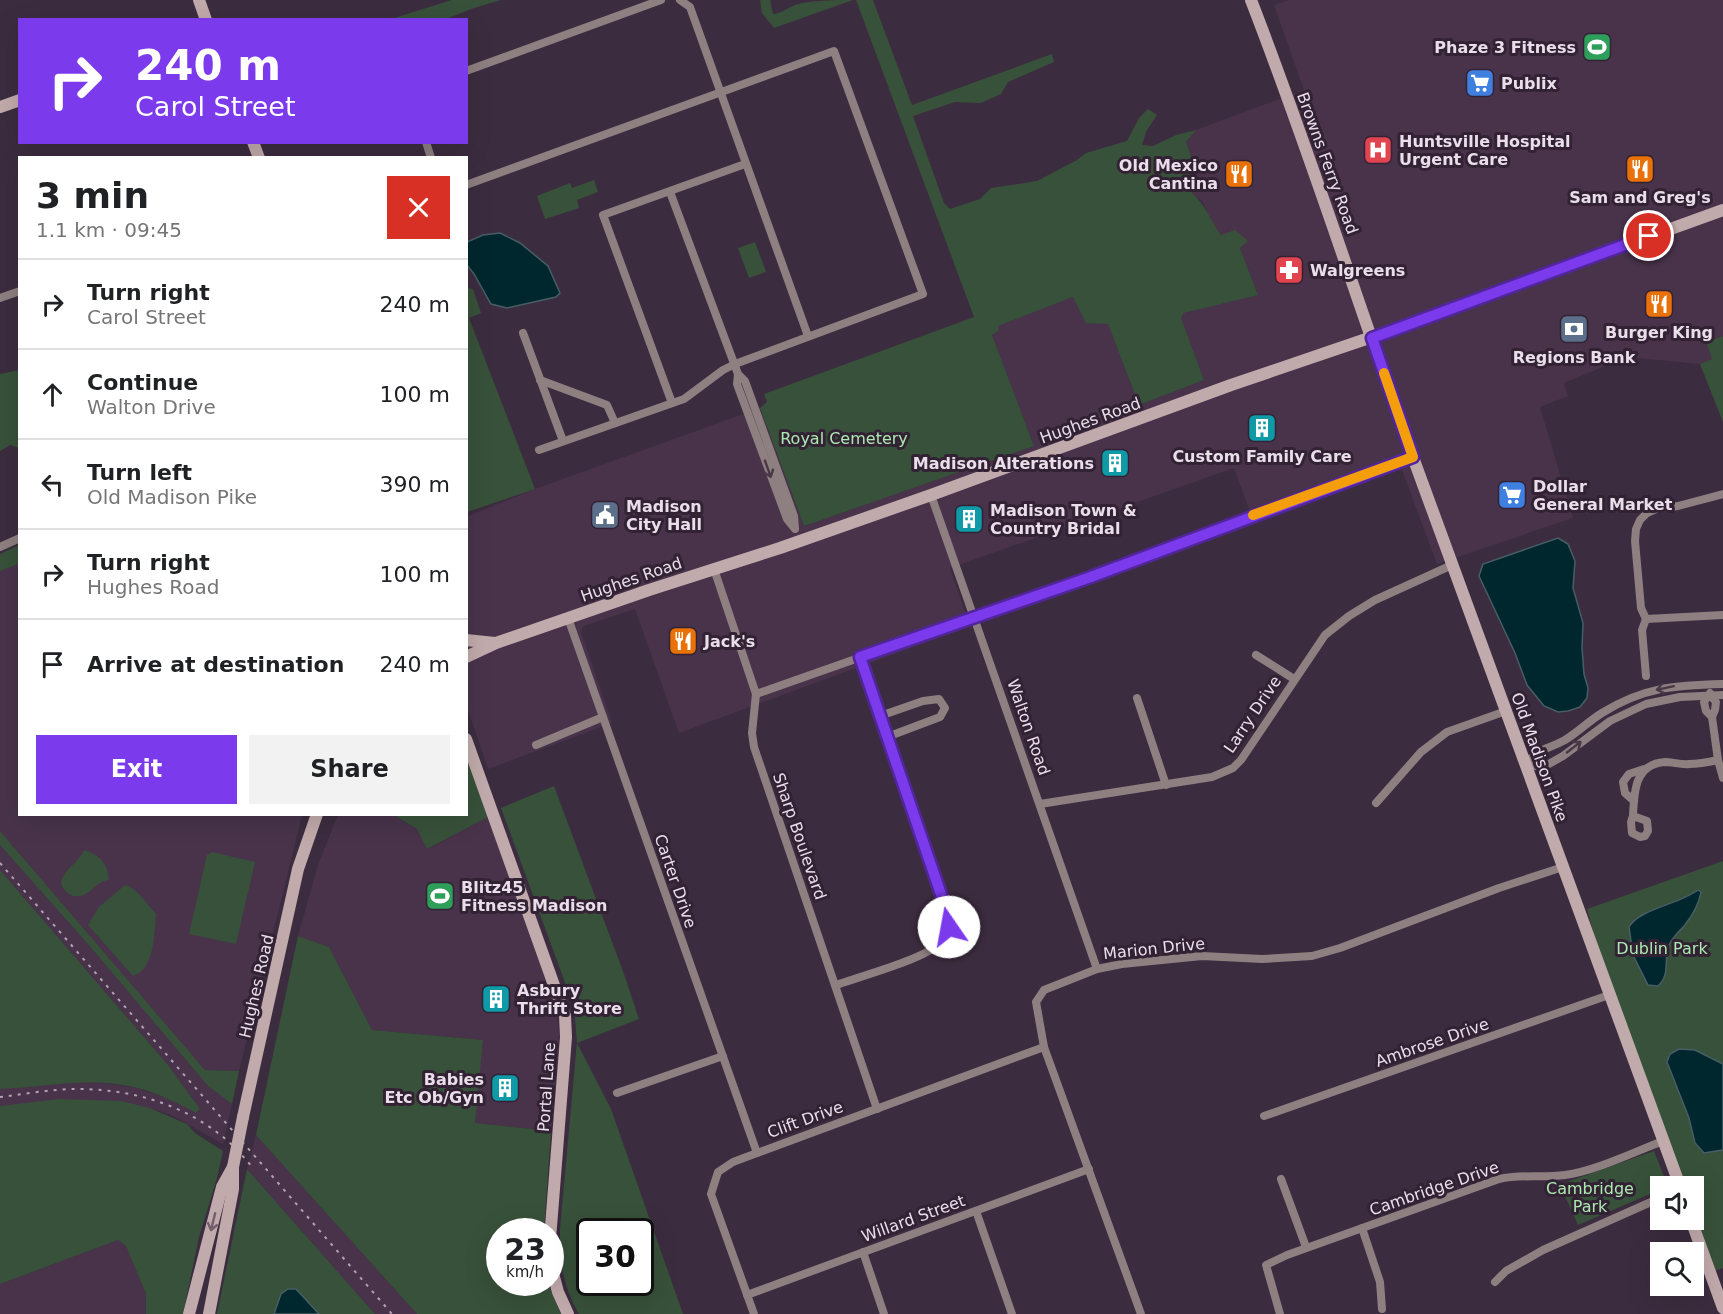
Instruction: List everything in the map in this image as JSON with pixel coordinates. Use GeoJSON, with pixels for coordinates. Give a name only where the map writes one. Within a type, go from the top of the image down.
{"type":"FeatureCollection","features":[{"type":"Feature","properties":{"kind":"main road"},"geometry":{"type":"LineString","coordinates":[[199,0],[205,18]]}},
{"type":"Feature","properties":{"kind":"main road","name":"Browns Ferry Road"},"geometry":{"type":"LineString","coordinates":[[1253,1],[1372,338]]}},
{"type":"Feature","properties":{"kind":"main road"},"geometry":{"type":"LineString","coordinates":[[0,107],[18,101]]}},
{"type":"Feature","properties":{"kind":"main road","name":"Hughes Road"},"geometry":{"type":"LineString","coordinates":[[468,656],[496,643],[931,495],[1231,384],[1372,338],[1723,210]]}},
{"type":"Feature","properties":{"kind":"main road","name":"Old Madison Pike"},"geometry":{"type":"LineString","coordinates":[[1372,338],[1452,565],[1676,1176]]}},
{"type":"Feature","properties":{"kind":"main road"},"geometry":{"type":"LineString","coordinates":[[468,640],[496,643]]}},
{"type":"Feature","properties":{"kind":"main road","name":"Portal Lane"},"geometry":{"type":"LineString","coordinates":[[468,745],[565,1016],[566,1037],[552,1218]]}},
{"type":"Feature","properties":{"kind":"main road","name":"Hughes Road"},"geometry":{"type":"LineString","coordinates":[[209,1314],[243,1117],[298,869],[316,816]]}},
{"type":"Feature","properties":{"kind":"main road","name":"Hughes Road"},"geometry":{"type":"LineString","coordinates":[[189,1314],[222,1187],[233,1167]]}},
{"type":"Feature","properties":{"kind":"main road"},"geometry":{"type":"LineString","coordinates":[[1695,1230],[1723,1308]]}},
{"type":"Feature","properties":{"kind":"main road"},"geometry":{"type":"LineString","coordinates":[[560,1296],[568,1314]]}},
{"type":"Feature","properties":{"kind":"street"},"geometry":{"type":"LineString","coordinates":[[468,69],[661,0]]}},
{"type":"Feature","properties":{"kind":"street"},"geometry":{"type":"LineString","coordinates":[[680,0],[690,7],[808,336]]}},
{"type":"Feature","properties":{"kind":"street"},"geometry":{"type":"LineString","coordinates":[[468,184],[834,51],[923,294],[735,364],[723,370],[684,399],[539,450]]}},
{"type":"Feature","properties":{"kind":"street"},"geometry":{"type":"LineString","coordinates":[[672,403],[603,215],[745,164]]}},
{"type":"Feature","properties":{"kind":"street"},"geometry":{"type":"LineString","coordinates":[[670,192],[735,364],[738,375],[737,384],[760,434],[786,519],[795,529],[800,541]]}},
{"type":"Feature","properties":{"kind":"street"},"geometry":{"type":"LineString","coordinates":[[0,298],[18,292]]}},
{"type":"Feature","properties":{"kind":"street"},"geometry":{"type":"LineString","coordinates":[[523,333],[563,441]]}},
{"type":"Feature","properties":{"kind":"street"},"geometry":{"type":"LineString","coordinates":[[540,380],[607,405],[615,423]]}},
{"type":"Feature","properties":{"kind":"street"},"geometry":{"type":"LineString","coordinates":[[756,694],[973,616],[1088,578],[1413,457]]}},
{"type":"Feature","properties":{"kind":"street"},"geometry":{"type":"LineString","coordinates":[[1647,619],[1641,608],[1635,541],[1636,529],[1640,520],[1647,513],[1656,509],[1678,506],[1723,494]]}},
{"type":"Feature","properties":{"kind":"street","name":"Walton Road"},"geometry":{"type":"LineString","coordinates":[[931,495],[1097,969]]}},
{"type":"Feature","properties":{"kind":"street"},"geometry":{"type":"LineString","coordinates":[[0,547],[18,539]]}},
{"type":"Feature","properties":{"kind":"street","name":"Larry Drive"},"geometry":{"type":"LineString","coordinates":[[1041,804],[1212,777],[1233,768],[1241,760],[1325,635],[1349,616],[1375,600],[1452,565]]}},
{"type":"Feature","properties":{"kind":"street","name":"Sharp Boulevard"},"geometry":{"type":"LineString","coordinates":[[714,569],[756,694],[752,733],[754,747],[837,985],[877,1109]]}},
{"type":"Feature","properties":{"kind":"street"},"geometry":{"type":"LineString","coordinates":[[1647,619],[1723,615]]}},
{"type":"Feature","properties":{"kind":"street","name":"Carter Drive"},"geometry":{"type":"LineString","coordinates":[[568,618],[756,1153]]}},
{"type":"Feature","properties":{"kind":"street"},"geometry":{"type":"LineString","coordinates":[[1646,676],[1642,630],[1647,619]]}},
{"type":"Feature","properties":{"kind":"street"},"geometry":{"type":"LineString","coordinates":[[1256,655],[1294,679]]}},
{"type":"Feature","properties":{"kind":"street"},"geometry":{"type":"LineString","coordinates":[[837,985],[928,952],[942,941],[949,927],[945,906],[860,657]]}},
{"type":"Feature","properties":{"kind":"street"},"geometry":{"type":"LineString","coordinates":[[1709,684],[1710,695],[1704,702],[1706,711],[1712,717],[1723,778]]}},
{"type":"Feature","properties":{"kind":"street"},"geometry":{"type":"LineString","coordinates":[[1723,684],[1673,686],[1630,699],[1601,713],[1565,740],[1536,752],[1526,764],[1541,767],[1547,765],[1610,721],[1637,708],[1669,699],[1723,695]]}},
{"type":"Feature","properties":{"kind":"street"},"geometry":{"type":"LineString","coordinates":[[1137,698],[1166,785]]}},
{"type":"Feature","properties":{"kind":"street"},"geometry":{"type":"LineString","coordinates":[[880,716],[923,701],[939,699],[945,708],[940,717],[887,737]]}},
{"type":"Feature","properties":{"kind":"street"},"geometry":{"type":"LineString","coordinates":[[1376,803],[1421,752],[1447,732],[1506,711]]}},
{"type":"Feature","properties":{"kind":"street"},"geometry":{"type":"LineString","coordinates":[[536,745],[603,717]]}},
{"type":"Feature","properties":{"kind":"street"},"geometry":{"type":"LineString","coordinates":[[1634,801],[1625,793],[1623,782],[1629,774],[1653,763],[1689,764],[1718,760]]}},
{"type":"Feature","properties":{"kind":"street"},"geometry":{"type":"LineString","coordinates":[[1633,816],[1636,786],[1644,769]]}},
{"type":"Feature","properties":{"kind":"street","name":"Marion Drive"},"geometry":{"type":"LineString","coordinates":[[1140,1314],[1044,1047],[1036,1002],[1044,990],[1097,969],[1122,964],[1202,956],[1262,959],[1312,956],[1340,948],[1498,888],[1563,867]]}},
{"type":"Feature","properties":{"kind":"street","name":"Ambrose Drive"},"geometry":{"type":"LineString","coordinates":[[1263,1116],[1609,995]]}},
{"type":"Feature","properties":{"kind":"street","name":"Clift Drive"},"geometry":{"type":"LineString","coordinates":[[754,1314],[711,1194],[718,1172],[733,1162],[756,1153],[1044,1047]]}},
{"type":"Feature","properties":{"kind":"street"},"geometry":{"type":"LineString","coordinates":[[617,1093],[723,1056]]}},
{"type":"Feature","properties":{"kind":"street","name":"Cambridge Drive"},"geometry":{"type":"LineString","coordinates":[[1280,1314],[1266,1265],[1306,1247],[1499,1179],[1517,1175],[1544,1177],[1568,1175],[1663,1141]]}},
{"type":"Feature","properties":{"kind":"street","name":"Willard Street"},"geometry":{"type":"LineString","coordinates":[[747,1295],[1089,1169]]}},
{"type":"Feature","properties":{"kind":"street"},"geometry":{"type":"LineString","coordinates":[[1281,1179],[1306,1247]]}},
{"type":"Feature","properties":{"kind":"street"},"geometry":{"type":"LineString","coordinates":[[1495,1282],[1506,1271],[1543,1250],[1650,1202]]}},
{"type":"Feature","properties":{"kind":"street"},"geometry":{"type":"LineString","coordinates":[[976,1211],[1012,1314]]}},
{"type":"Feature","properties":{"kind":"street"},"geometry":{"type":"LineString","coordinates":[[1362,1228],[1380,1282],[1382,1309]]}},
{"type":"Feature","properties":{"kind":"street"},"geometry":{"type":"LineString","coordinates":[[863,1252],[884,1314]]}},
{"type":"Feature","properties":{"kind":"shaded area"},"geometry":{"type":"Polygon","coordinates":[[[1289,0],[1723,0],[1723,336],[1706,342],[1712,359],[1700,364],[1627,357],[1564,383],[1568,396],[1540,407],[1573,518],[1437,564],[1398,459],[1250,512],[1234,468],[950,568],[970,626],[679,733],[635,609],[583,626],[581,631],[612,723],[488,769],[468,710],[468,516],[535,489],[760,408],[804,526],[1034,446],[992,335],[997,326],[1073,297],[1108,324],[1139,405],[1204,380],[1181,318],[1184,313],[1258,294],[1240,248],[1248,241],[1222,236],[1211,221],[1202,201],[1192,193],[1195,178],[1186,142],[1196,130],[1304,90],[1274,5],[1289,0]]]}},
{"type":"Feature","properties":{"kind":"shaded area"},"geometry":{"type":"Polygon","coordinates":[[[500,233],[520,243],[548,266],[560,293],[556,297],[507,308],[491,304],[468,266],[468,242],[483,235],[500,233]]]}},
{"type":"Feature","properties":{"kind":"shaded area"},"geometry":{"type":"Polygon","coordinates":[[[1558,538],[1568,544],[1575,561],[1573,588],[1583,623],[1584,674],[1588,688],[1587,698],[1580,707],[1558,712],[1544,706],[1527,685],[1515,653],[1479,576],[1483,564],[1558,538]]]}},
{"type":"Feature","properties":{"kind":"shaded area"},"geometry":{"type":"Polygon","coordinates":[[[18,564],[18,816],[302,816],[239,1071],[205,1070],[0,831],[0,571],[18,564]]]}},
{"type":"Feature","properties":{"kind":"shaded area"},"geometry":{"type":"Polygon","coordinates":[[[338,816],[396,816],[417,829],[428,849],[488,817],[556,1005],[559,1034],[551,1131],[474,1123],[483,1040],[372,1030],[329,947],[298,936],[319,862],[338,816]]]}},
{"type":"Feature","properties":{"kind":"shaded area"},"geometry":{"type":"Polygon","coordinates":[[[0,845],[87,943],[208,1086],[232,1104],[223,1144],[173,1116],[150,1108],[21,1104],[0,1106],[0,1089],[80,1082],[137,1088],[170,1099],[196,1113],[200,1109],[168,1065],[0,870],[0,845]]]}},
{"type":"Feature","properties":{"kind":"shaded area"},"geometry":{"type":"Polygon","coordinates":[[[1698,890],[1701,892],[1695,910],[1669,945],[1666,972],[1662,981],[1658,986],[1648,985],[1633,955],[1629,927],[1650,911],[1698,890]]]}},
{"type":"Feature","properties":{"kind":"shaded area"},"geometry":{"type":"Polygon","coordinates":[[[1679,1049],[1695,1050],[1723,1064],[1723,1150],[1704,1153],[1695,1143],[1689,1118],[1667,1062],[1670,1054],[1679,1049]]]}},
{"type":"Feature","properties":{"kind":"shaded area"},"geometry":{"type":"Polygon","coordinates":[[[256,1135],[417,1314],[375,1314],[247,1169],[256,1135]]]}},
{"type":"Feature","properties":{"kind":"shaded area"},"geometry":{"type":"Polygon","coordinates":[[[118,1240],[126,1246],[146,1294],[146,1314],[0,1314],[0,1284],[118,1240]]]}},
{"type":"Feature","properties":{"kind":"shaded area"},"geometry":{"type":"Polygon","coordinates":[[[288,1289],[296,1289],[319,1314],[274,1314],[281,1294],[288,1289]]]}},
{"type":"Feature","properties":{"kind":"green space"},"geometry":{"type":"Polygon","coordinates":[[[452,0],[501,0],[449,18],[394,18],[452,0]]]}},
{"type":"Feature","properties":{"kind":"green space"},"geometry":{"type":"Polygon","coordinates":[[[760,0],[770,0],[773,14],[808,2],[853,0],[774,28],[762,13],[760,0]]]}},
{"type":"Feature","properties":{"kind":"green space","name":"Royal Cemetery"},"geometry":{"type":"Polygon","coordinates":[[[856,0],[873,0],[912,105],[1052,54],[1054,62],[1008,82],[1001,94],[981,103],[955,102],[913,116],[944,203],[950,209],[980,199],[991,188],[1037,181],[1086,153],[1127,141],[1139,118],[1148,109],[1157,115],[1146,132],[1142,145],[1153,146],[1176,135],[1196,130],[1186,142],[1193,167],[1192,193],[1204,207],[1221,235],[1235,230],[1248,241],[1240,248],[1258,295],[1184,313],[1181,318],[1204,380],[1139,405],[1108,324],[1086,323],[1073,297],[998,326],[999,330],[992,335],[1034,446],[804,526],[760,408],[767,402],[764,394],[974,317],[856,0]]]}},
{"type":"Feature","properties":{"kind":"green space"},"geometry":{"type":"Polygon","coordinates":[[[594,180],[598,192],[577,200],[579,208],[545,219],[537,196],[570,183],[572,188],[594,180]]]}},
{"type":"Feature","properties":{"kind":"green space"},"geometry":{"type":"Polygon","coordinates":[[[755,242],[766,272],[749,278],[738,248],[755,242]]]}},
{"type":"Feature","properties":{"kind":"green space"},"geometry":{"type":"Polygon","coordinates":[[[468,288],[473,289],[481,313],[469,318],[535,489],[468,512],[468,288]]]}},
{"type":"Feature","properties":{"kind":"green space"},"geometry":{"type":"Polygon","coordinates":[[[1723,336],[1723,422],[1700,364],[1712,359],[1706,342],[1723,336]]]}},
{"type":"Feature","properties":{"kind":"green space"},"geometry":{"type":"Polygon","coordinates":[[[18,370],[18,448],[10,445],[0,451],[0,374],[18,370]]]}},
{"type":"Feature","properties":{"kind":"green space"},"geometry":{"type":"Polygon","coordinates":[[[18,545],[18,564],[0,571],[0,554],[18,545]]]}},
{"type":"Feature","properties":{"kind":"green space"},"geometry":{"type":"Polygon","coordinates":[[[468,761],[488,817],[427,849],[417,829],[396,816],[468,816],[468,761]]]}},
{"type":"Feature","properties":{"kind":"green space"},"geometry":{"type":"Polygon","coordinates":[[[554,786],[639,1019],[577,1043],[611,1109],[649,1218],[576,1218],[576,1296],[654,1296],[654,1231],[683,1314],[579,1314],[569,1293],[564,1275],[564,1218],[561,1218],[577,1042],[574,1007],[501,808],[554,786]]]}},
{"type":"Feature","properties":{"kind":"green space"},"geometry":{"type":"Polygon","coordinates":[[[0,831],[205,1070],[239,1071],[232,1104],[208,1086],[87,943],[0,845],[0,831]]]}},
{"type":"Feature","properties":{"kind":"green space"},"geometry":{"type":"Polygon","coordinates":[[[84,850],[102,860],[109,880],[99,883],[84,895],[73,896],[65,890],[62,878],[84,850]]]}},
{"type":"Feature","properties":{"kind":"green space"},"geometry":{"type":"Polygon","coordinates":[[[212,852],[255,862],[236,944],[189,934],[207,855],[212,852]]]}},
{"type":"Feature","properties":{"kind":"green space","name":"Dublin Park"},"geometry":{"type":"Polygon","coordinates":[[[1723,861],[1723,1268],[1712,1272],[1704,1242],[1702,1242],[1698,1230],[1704,1230],[1704,1176],[1679,1176],[1601,961],[1587,909],[1723,861]]]}},
{"type":"Feature","properties":{"kind":"green space"},"geometry":{"type":"Polygon","coordinates":[[[0,870],[168,1065],[200,1109],[196,1113],[152,1093],[120,1085],[69,1083],[0,1089],[0,870]]]}},
{"type":"Feature","properties":{"kind":"green space"},"geometry":{"type":"Polygon","coordinates":[[[125,885],[138,893],[156,914],[154,941],[149,959],[146,966],[133,976],[88,925],[99,907],[125,885]]]}},
{"type":"Feature","properties":{"kind":"green space"},"geometry":{"type":"Polygon","coordinates":[[[298,936],[329,947],[372,1030],[483,1040],[475,1123],[551,1131],[545,1218],[486,1218],[486,1296],[553,1296],[561,1314],[417,1314],[256,1135],[298,936]]]}},
{"type":"Feature","properties":{"kind":"green space"},"geometry":{"type":"Polygon","coordinates":[[[59,1099],[121,1101],[150,1108],[187,1124],[195,1133],[223,1151],[199,1237],[183,1314],[146,1314],[146,1294],[126,1246],[118,1240],[0,1284],[0,1106],[59,1099]]]}},
{"type":"Feature","properties":{"kind":"green space","name":"Cambridge Park"},"geometry":{"type":"Polygon","coordinates":[[[1654,1151],[1664,1176],[1650,1176],[1650,1194],[1578,1225],[1564,1194],[1564,1183],[1654,1151]]]}},
{"type":"Feature","properties":{"kind":"green space"},"geometry":{"type":"Polygon","coordinates":[[[247,1169],[375,1314],[319,1314],[296,1289],[281,1294],[274,1314],[217,1314],[247,1169]]]}},
{"type":"Feature","properties":{"kind":"railway"},"geometry":{"type":"LineString","coordinates":[[0,863],[392,1314]]}},
{"type":"Feature","properties":{"kind":"railway"},"geometry":{"type":"LineString","coordinates":[[0,1097],[77,1089],[139,1096],[177,1109],[213,1129],[229,1142],[254,1169]]}},
{"type":"Feature","properties":{"kind":"slow traffic"},"geometry":{"type":"LineString","coordinates":[[1253,515],[1413,457],[1384,373]]}},
{"type":"Feature","properties":{"kind":"place","name":"Phaze 3 Fitness"},"geometry":{"type":"Point","coordinates":[1597,47]}},
{"type":"Feature","properties":{"kind":"place","name":"Publix"},"geometry":{"type":"Point","coordinates":[1480,83]}},
{"type":"Feature","properties":{"kind":"place","name":"Huntsville Hospital Urgent Care"},"geometry":{"type":"Point","coordinates":[1378,150]}},
{"type":"Feature","properties":{"kind":"place","name":"Sam and Greg's"},"geometry":{"type":"Point","coordinates":[1640,169]}},
{"type":"Feature","properties":{"kind":"place","name":"Old Mexico Cantina"},"geometry":{"type":"Point","coordinates":[1239,174]}},
{"type":"Feature","properties":{"kind":"place","name":"Walgreens"},"geometry":{"type":"Point","coordinates":[1289,270]}},
{"type":"Feature","properties":{"kind":"place","name":"Burger King"},"geometry":{"type":"Point","coordinates":[1659,304]}},
{"type":"Feature","properties":{"kind":"place","name":"Regions Bank"},"geometry":{"type":"Point","coordinates":[1574,329]}},
{"type":"Feature","properties":{"kind":"place","name":"Custom Family Care"},"geometry":{"type":"Point","coordinates":[1262,428]}},
{"type":"Feature","properties":{"kind":"place","name":"Madison Alterations"},"geometry":{"type":"Point","coordinates":[1115,463]}},
{"type":"Feature","properties":{"kind":"place","name":"Dollar General Market"},"geometry":{"type":"Point","coordinates":[1512,495]}},
{"type":"Feature","properties":{"kind":"place","name":"Madison City Hall"},"geometry":{"type":"Point","coordinates":[605,515]}},
{"type":"Feature","properties":{"kind":"place","name":"Madison Town & Country Bridal"},"geometry":{"type":"Point","coordinates":[969,519]}},
{"type":"Feature","properties":{"kind":"place","name":"Jack's"},"geometry":{"type":"Point","coordinates":[683,641]}},
{"type":"Feature","properties":{"kind":"place","name":"Blitz45 Fitness Madison"},"geometry":{"type":"Point","coordinates":[440,896]}},
{"type":"Feature","properties":{"kind":"place","name":"Asbury Thrift Store"},"geometry":{"type":"Point","coordinates":[496,999]}},
{"type":"Feature","properties":{"kind":"place","name":"Babies Etc Ob/Gyn"},"geometry":{"type":"Point","coordinates":[505,1088]}},
{"type":"Feature","properties":{"kind":"route"},"geometry":{"type":"LineString","coordinates":[[949,927],[945,906],[860,657],[1088,578],[1413,457],[1372,338],[1649,236]]}}]}
